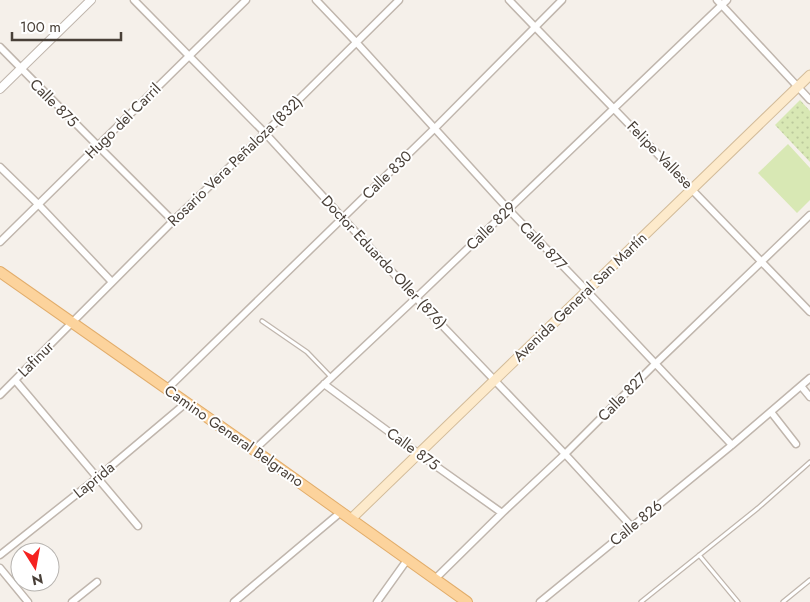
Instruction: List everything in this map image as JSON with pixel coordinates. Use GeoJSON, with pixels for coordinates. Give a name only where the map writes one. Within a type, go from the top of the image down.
{"type":"FeatureCollection","features":[{"type":"Feature","properties":{"kind":"main road","name":"Avenida General San Martín"},"geometry":{"type":"LineString","coordinates":[[351,519],[810,75]]}},
{"type":"Feature","properties":{"kind":"main road","name":"Camino General Belgrano"},"geometry":{"type":"LineString","coordinates":[[0,272],[254,450],[466,602]]}},
{"type":"Feature","properties":{"kind":"street"},"geometry":{"type":"LineString","coordinates":[[0,89],[91,0]]}},
{"type":"Feature","properties":{"kind":"street","name":"Doctor Eduardo Oller (876)"},"geometry":{"type":"LineString","coordinates":[[134,0],[265,133],[416,298],[631,526]]}},
{"type":"Feature","properties":{"kind":"street","name":"Hugo del Carril"},"geometry":{"type":"LineString","coordinates":[[0,242],[246,0]]}},
{"type":"Feature","properties":{"kind":"street","name":"Calle 877"},"geometry":{"type":"LineString","coordinates":[[316,0],[508,210],[732,445]]}},
{"type":"Feature","properties":{"kind":"street","name":"Rosario Vera Peñaloza (832)"},"geometry":{"type":"LineString","coordinates":[[72,322],[399,0]]}},
{"type":"Feature","properties":{"kind":"street","name":"Felipe Vallese"},"geometry":{"type":"LineString","coordinates":[[510,0],[810,312]]}},
{"type":"Feature","properties":{"kind":"street","name":"Calle 830"},"geometry":{"type":"LineString","coordinates":[[167,389],[435,128],[562,0]]}},
{"type":"Feature","properties":{"kind":"street"},"geometry":{"type":"LineString","coordinates":[[716,0],[810,100]]}},
{"type":"Feature","properties":{"kind":"street","name":"Calle 829"},"geometry":{"type":"LineString","coordinates":[[254,450],[728,0]]}},
{"type":"Feature","properties":{"kind":"street","name":"Calle 875"},"geometry":{"type":"LineString","coordinates":[[0,47],[173,221]]}},
{"type":"Feature","properties":{"kind":"street"},"geometry":{"type":"LineString","coordinates":[[0,167],[39,204],[112,282]]}},
{"type":"Feature","properties":{"kind":"street","name":"Calle 827"},"geometry":{"type":"LineString","coordinates":[[435,579],[810,216]]}},
{"type":"Feature","properties":{"kind":"street","name":"Lafinur"},"geometry":{"type":"LineString","coordinates":[[0,395],[72,322]]}},
{"type":"Feature","properties":{"kind":"street","name":"Calle 826"},"geometry":{"type":"LineString","coordinates":[[540,602],[732,445],[810,378]]}},
{"type":"Feature","properties":{"kind":"street"},"geometry":{"type":"LineString","coordinates":[[15,380],[138,526]]}},
{"type":"Feature","properties":{"kind":"street","name":"Calle 875"},"geometry":{"type":"LineString","coordinates":[[324,384],[502,513]]}},
{"type":"Feature","properties":{"kind":"street"},"geometry":{"type":"LineString","coordinates":[[801,386],[810,397]]}},
{"type":"Feature","properties":{"kind":"street","name":"Laprida"},"geometry":{"type":"LineString","coordinates":[[0,555],[97,478],[186,403]]}},
{"type":"Feature","properties":{"kind":"street"},"geometry":{"type":"LineString","coordinates":[[771,412],[796,444]]}},
{"type":"Feature","properties":{"kind":"street"},"geometry":{"type":"LineString","coordinates":[[238,601],[341,512]]}},
{"type":"Feature","properties":{"kind":"street"},"geometry":{"type":"LineString","coordinates":[[377,602],[407,560]]}},
{"type":"Feature","properties":{"kind":"street"},"geometry":{"type":"LineString","coordinates":[[0,568],[28,602]]}},
{"type":"Feature","properties":{"kind":"street"},"geometry":{"type":"LineString","coordinates":[[72,602],[97,582]]}},
{"type":"Feature","properties":{"kind":"lane"},"geometry":{"type":"LineString","coordinates":[[262,321],[307,352],[331,377]]}},
{"type":"Feature","properties":{"kind":"lane"},"geometry":{"type":"LineString","coordinates":[[641,602],[758,508],[810,462]]}},
{"type":"Feature","properties":{"kind":"lane"},"geometry":{"type":"LineString","coordinates":[[700,555],[738,602]]}},
{"type":"Feature","properties":{"kind":"lane"},"geometry":{"type":"LineString","coordinates":[[784,602],[810,580]]}},
{"type":"Feature","properties":{"kind":"green space"},"geometry":{"type":"Polygon","coordinates":[[[800,100],[810,111],[810,162],[775,125],[800,100]]]}},
{"type":"Feature","properties":{"kind":"green space"},"geometry":{"type":"Polygon","coordinates":[[[788,144],[810,168],[810,200],[797,213],[758,173],[788,144]]]}}]}
